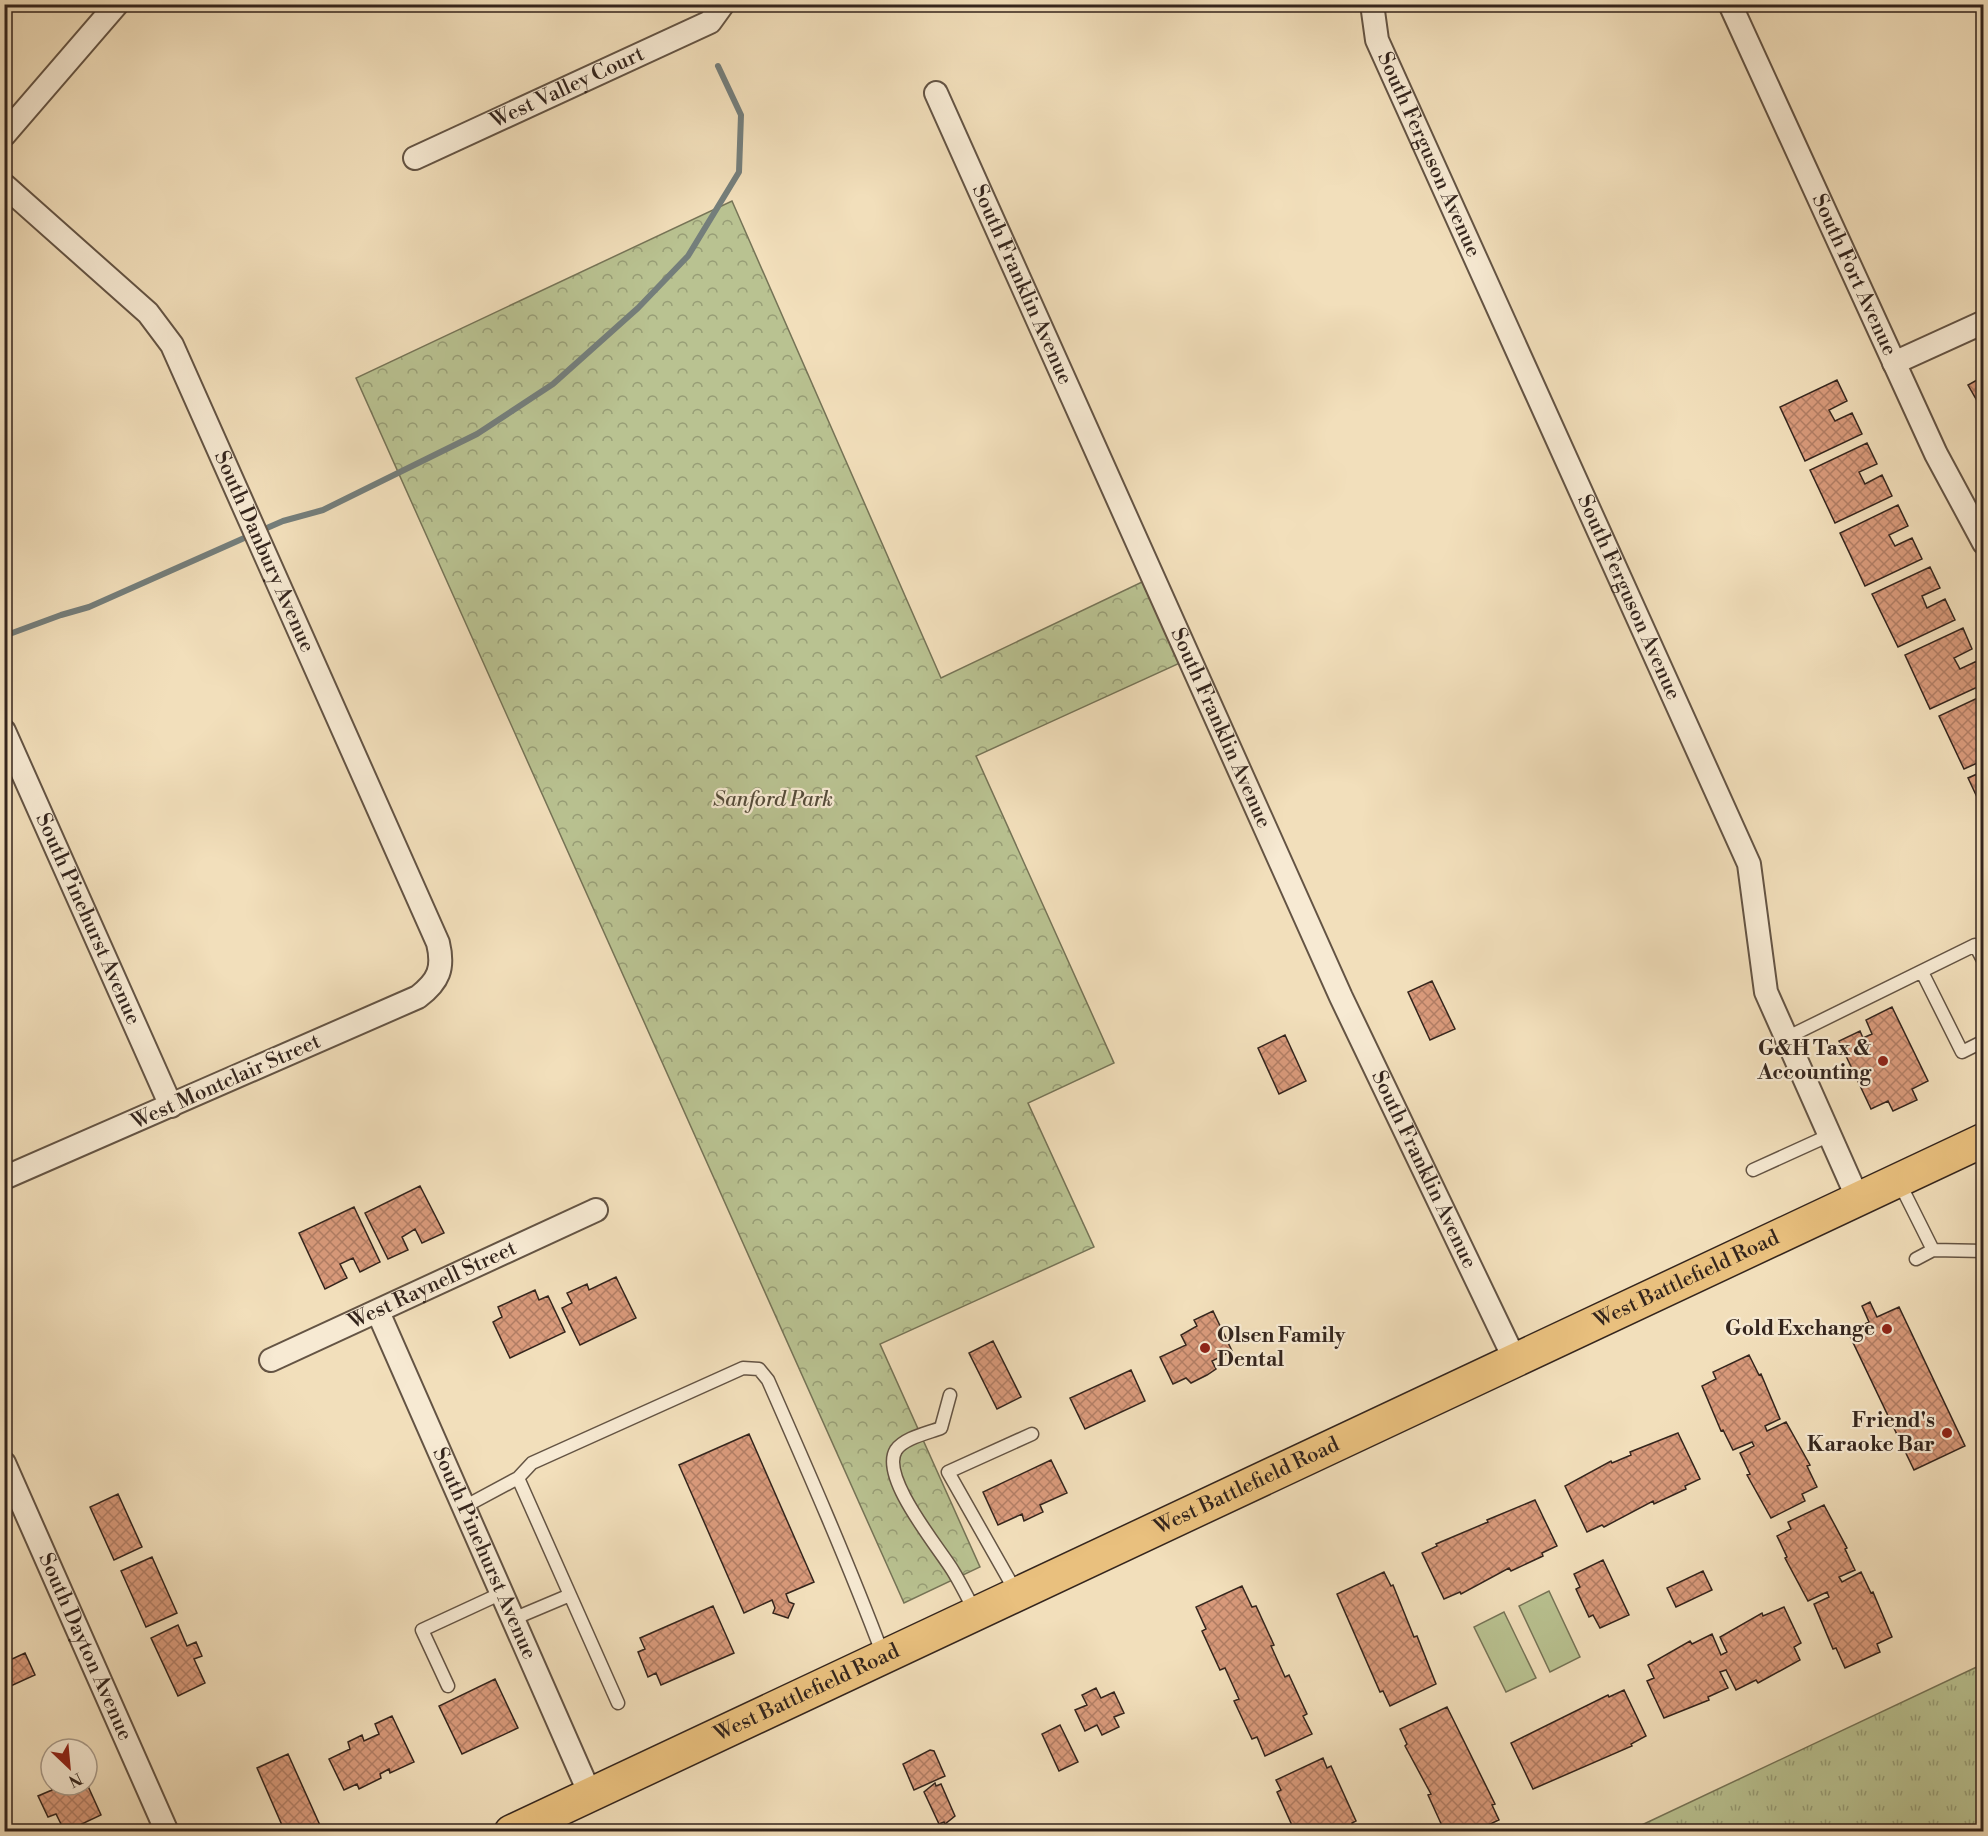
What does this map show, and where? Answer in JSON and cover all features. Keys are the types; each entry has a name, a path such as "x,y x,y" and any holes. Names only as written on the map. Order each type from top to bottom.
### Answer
{"main road":[{"name":"West Battlefield Road","path":"511,1832 1983,1140"}],"street":[{"path":"4,135 117,4"},
{"name":"South Ferguson Avenue","path":"1372,4 1377,40 1749,864 1766,992 1858,1199"},
{"name":"South Fort Avenue","path":"1730,4 1936,454 1983,543"},
{"name":"West Valley Court","path":"415,158 710,22 720,10"},
{"name":"South Franklin Avenue","path":"936,93 1341,997 1515,1360"},
{"name":"South Danbury Avenue","path":"4,184 148,313 182,366 438,943 442,959 440,974"},
{"path":"1894,363 1983,322"},
{"name":"South Pinehurst Avenue","path":"4,731 171,1106"},
{"name":"West Montclair Street","path":"4,1179 418,997 432,987 440,974"},
{"name":"West Raynell Street","path":"272,1360 596,1210"},
{"name":"South Pinehurst Avenue","path":"378,1312 590,1794"},
{"name":"South Dayton Avenue","path":"4,1463 167,1832"}],"lane":[{"path":"1786,1038 1976,945 1983,962"},
{"path":"1922,972 1962,1052 1983,1041"},
{"path":"1753,1170 1830,1135"},
{"path":"1898,1180 1933,1250"},
{"path":"1916,1259 1933,1250 1983,1251"},
{"path":"464,1507 518,1478 532,1463 743,1368 759,1369 768,1380 826,1510 884,1656"},
{"path":"950,1395 941,1428 902,1444 893,1456 894,1470 911,1508 953,1570 975,1613"},
{"path":"1017,1593 948,1472 1032,1434"},
{"path":"518,1478 618,1703"},
{"path":"448,1686 423,1630 502,1593"},
{"path":"513,1619 570,1595"}],"green space":[{"name":"Sanford Park","path":"732,201 941,678 1142,582 1180,663 976,756 1114,1063 1028,1103 1094,1247 880,1344 980,1567 904,1603 356,378"},
{"path":"1549,1591 1580,1657 1550,1672 1519,1606"},
{"path":"1504,1612 1536,1678 1506,1692 1474,1627"},
{"path":"1983,1664 1983,1831 1629,1831"}],"building":[{"path":"1984,376 1984,413 1968,385"},
{"path":"1837,380 1847,401 1829,410 1835,421 1852,413 1862,434 1805,461 1780,407"},
{"path":"1867,443 1877,464 1859,472 1865,484 1882,475 1892,496 1835,523 1810,470"},
{"path":"1898,505 1908,526 1889,535 1895,546 1912,538 1922,559 1865,586 1840,533"},
{"path":"1930,567 1940,588 1922,596 1927,608 1945,599 1955,620 1898,647 1872,594"},
{"path":"1963,628 1972,649 1954,658 1960,669 1977,661 1984,674 1984,684 1930,709 1905,655"},
{"path":"1984,695 1984,760 1964,769 1939,716"},
{"path":"1984,771 1984,812 1968,778"},
{"path":"1432,981 1455,1029 1430,1040 1408,992"},
{"name":"G&H Tax & Accounting","path":"1892,1007 1928,1081 1912,1089 1917,1100 1893,1111 1888,1101 1871,1109 1839,1041 1860,1031 1863,1038 1872,1034 1866,1020"},
{"path":"1285,1035 1306,1081 1279,1094 1258,1048"},
{"path":"420,1186 444,1233 422,1243 415,1229 402,1237 408,1250 388,1259 365,1213"},
{"path":"354,1207 380,1262 360,1272 353,1258 340,1264 347,1278 325,1289 299,1233"},
{"path":"616,1277 636,1318 580,1345 562,1308 572,1303 567,1293 587,1284 589,1290"},
{"path":"535,1290 539,1300 548,1296 565,1332 510,1358 493,1322 502,1317 498,1307"},
{"path":"1870,1302 1877,1317 1899,1307 1965,1446 1914,1470 1848,1332 1869,1322 1862,1306"},
{"name":"Olsen Family Dental","path":"1213,1311 1232,1351 1212,1361 1216,1369 1207,1375 1191,1383 1186,1378 1173,1384 1160,1357 1186,1345 1181,1335 1197,1326 1194,1320"},
{"path":"993,1341 1021,1397 997,1409 969,1353"},
{"path":"1749,1355 1759,1375 1761,1374 1780,1419 1765,1426 1767,1431 1786,1422 1810,1465 1807,1466 1817,1487 1802,1494 1805,1501 1771,1518 1747,1475 1750,1474 1740,1453 1754,1446 1752,1442 1733,1450 1723,1430 1721,1431 1702,1386 1716,1379 1713,1372"},
{"path":"1131,1370 1145,1401 1085,1429 1070,1398"},
{"path":"1678,1433 1700,1479 1685,1486 1686,1489 1654,1504 1653,1501 1604,1527 1602,1525 1587,1532 1565,1486 1611,1461 1612,1463 1631,1455 1630,1452"},
{"path":"749,1434 814,1582 786,1594 789,1602 794,1604 788,1618 773,1613 775,1608 772,1600 744,1613 679,1465"},
{"path":"1051,1460 1067,1493 1040,1505 1043,1512 1024,1521 1022,1514 998,1525 983,1492"},
{"path":"118,1494 142,1547 114,1560 90,1507"},
{"path":"1535,1500 1557,1546 1542,1553 1543,1556 1511,1571 1509,1568 1461,1594 1460,1592 1444,1599 1422,1553 1437,1546 1436,1544 1488,1522 1487,1520"},
{"path":"1824,1505 1847,1548 1845,1549 1855,1570 1839,1577 1842,1582 1861,1572 1871,1593 1873,1592 1892,1637 1877,1644 1880,1652 1845,1668 1836,1648 1833,1649 1814,1604 1829,1597 1827,1592 1808,1601 1785,1558 1787,1557 1777,1536 1791,1529 1788,1522"},
{"path":"152,1557 177,1613 146,1627 121,1571"},
{"path":"1603,1560 1629,1615 1600,1628 1593,1615 1589,1617 1576,1589 1580,1587 1574,1574"},
{"path":"1703,1571 1712,1590 1676,1607 1667,1588"},
{"path":"1384,1572 1391,1586 1393,1585 1414,1637 1417,1636 1436,1684 1390,1706 1383,1691 1380,1692 1337,1594"},
{"path":"1242,1586 1252,1607 1256,1606 1274,1645 1271,1646 1285,1677 1289,1675 1307,1714 1303,1716 1312,1734 1265,1756 1257,1737 1252,1739 1234,1701 1239,1699 1225,1668 1220,1670 1202,1631 1206,1629 1196,1607"},
{"path":"713,1606 734,1653 661,1685 656,1673 648,1677 638,1652 645,1649 640,1638"},
{"path":"1784,1607 1801,1643 1794,1647 1800,1660 1758,1683 1756,1680 1736,1690 1726,1670 1720,1672 1728,1688 1708,1697 1709,1700 1664,1718 1647,1681 1654,1678 1648,1665 1690,1641 1692,1644 1712,1634 1721,1655 1727,1652 1720,1637 1762,1613 1763,1616"},
{"path":"178,1625 187,1646 196,1642 202,1656 194,1659 205,1683 178,1696 151,1638"},
{"path":"4,1648 10,1660 25,1653 35,1675 4,1689"},
{"path":"495,1679 518,1728 462,1754 439,1706"},
{"path":"1096,1688 1101,1698 1114,1692 1124,1713 1114,1717 1119,1727 1102,1735 1097,1725 1085,1731 1075,1710 1087,1705 1082,1695"},
{"path":"1624,1690 1646,1736 1631,1744 1632,1746 1533,1789 1511,1743 1608,1695 1609,1697"},
{"path":"1447,1707 1495,1804 1492,1805 1499,1820 1473,1832 1448,1832 1446,1826 1443,1828 1428,1795 1431,1794 1405,1746 1407,1744 1400,1729"},
{"path":"392,1716 414,1762 390,1773 389,1769 380,1774 381,1778 359,1789 357,1784 344,1790 329,1759 350,1749 348,1742 362,1735 364,1741 379,1734 375,1724"},
{"path":"1060,1725 1078,1762 1059,1771 1042,1734"},
{"path":"930,1750 934,1751 945,1776 914,1790 903,1764"},
{"path":"288,1754 323,1832 285,1832 257,1768"},
{"path":"1323,1758 1327,1768 1331,1766 1356,1821 1352,1823 1357,1832 1295,1832 1277,1792 1281,1790 1276,1780"},
{"path":"935,1783 936,1786 941,1784 955,1816 945,1824 944,1822 939,1824 924,1792"},
{"path":"38,1796 93,1797 101,1815 65,1832 56,1814 48,1817"}],"waterway":[{"path":"260,531 283,521 323,510 477,434 553,384 638,308 688,256 739,172 741,115 718,66"},
{"path":"4,636 89,607 251,535"}],"place":[{"name":"G&H Tax & Accounting","path":"1883,1061"},
{"name":"Gold Exchange","path":"1887,1329"},
{"name":"Olsen Family Dental","path":"1205,1348"},
{"name":"Friend's Karaoke Bar","path":"1947,1433"}]}
